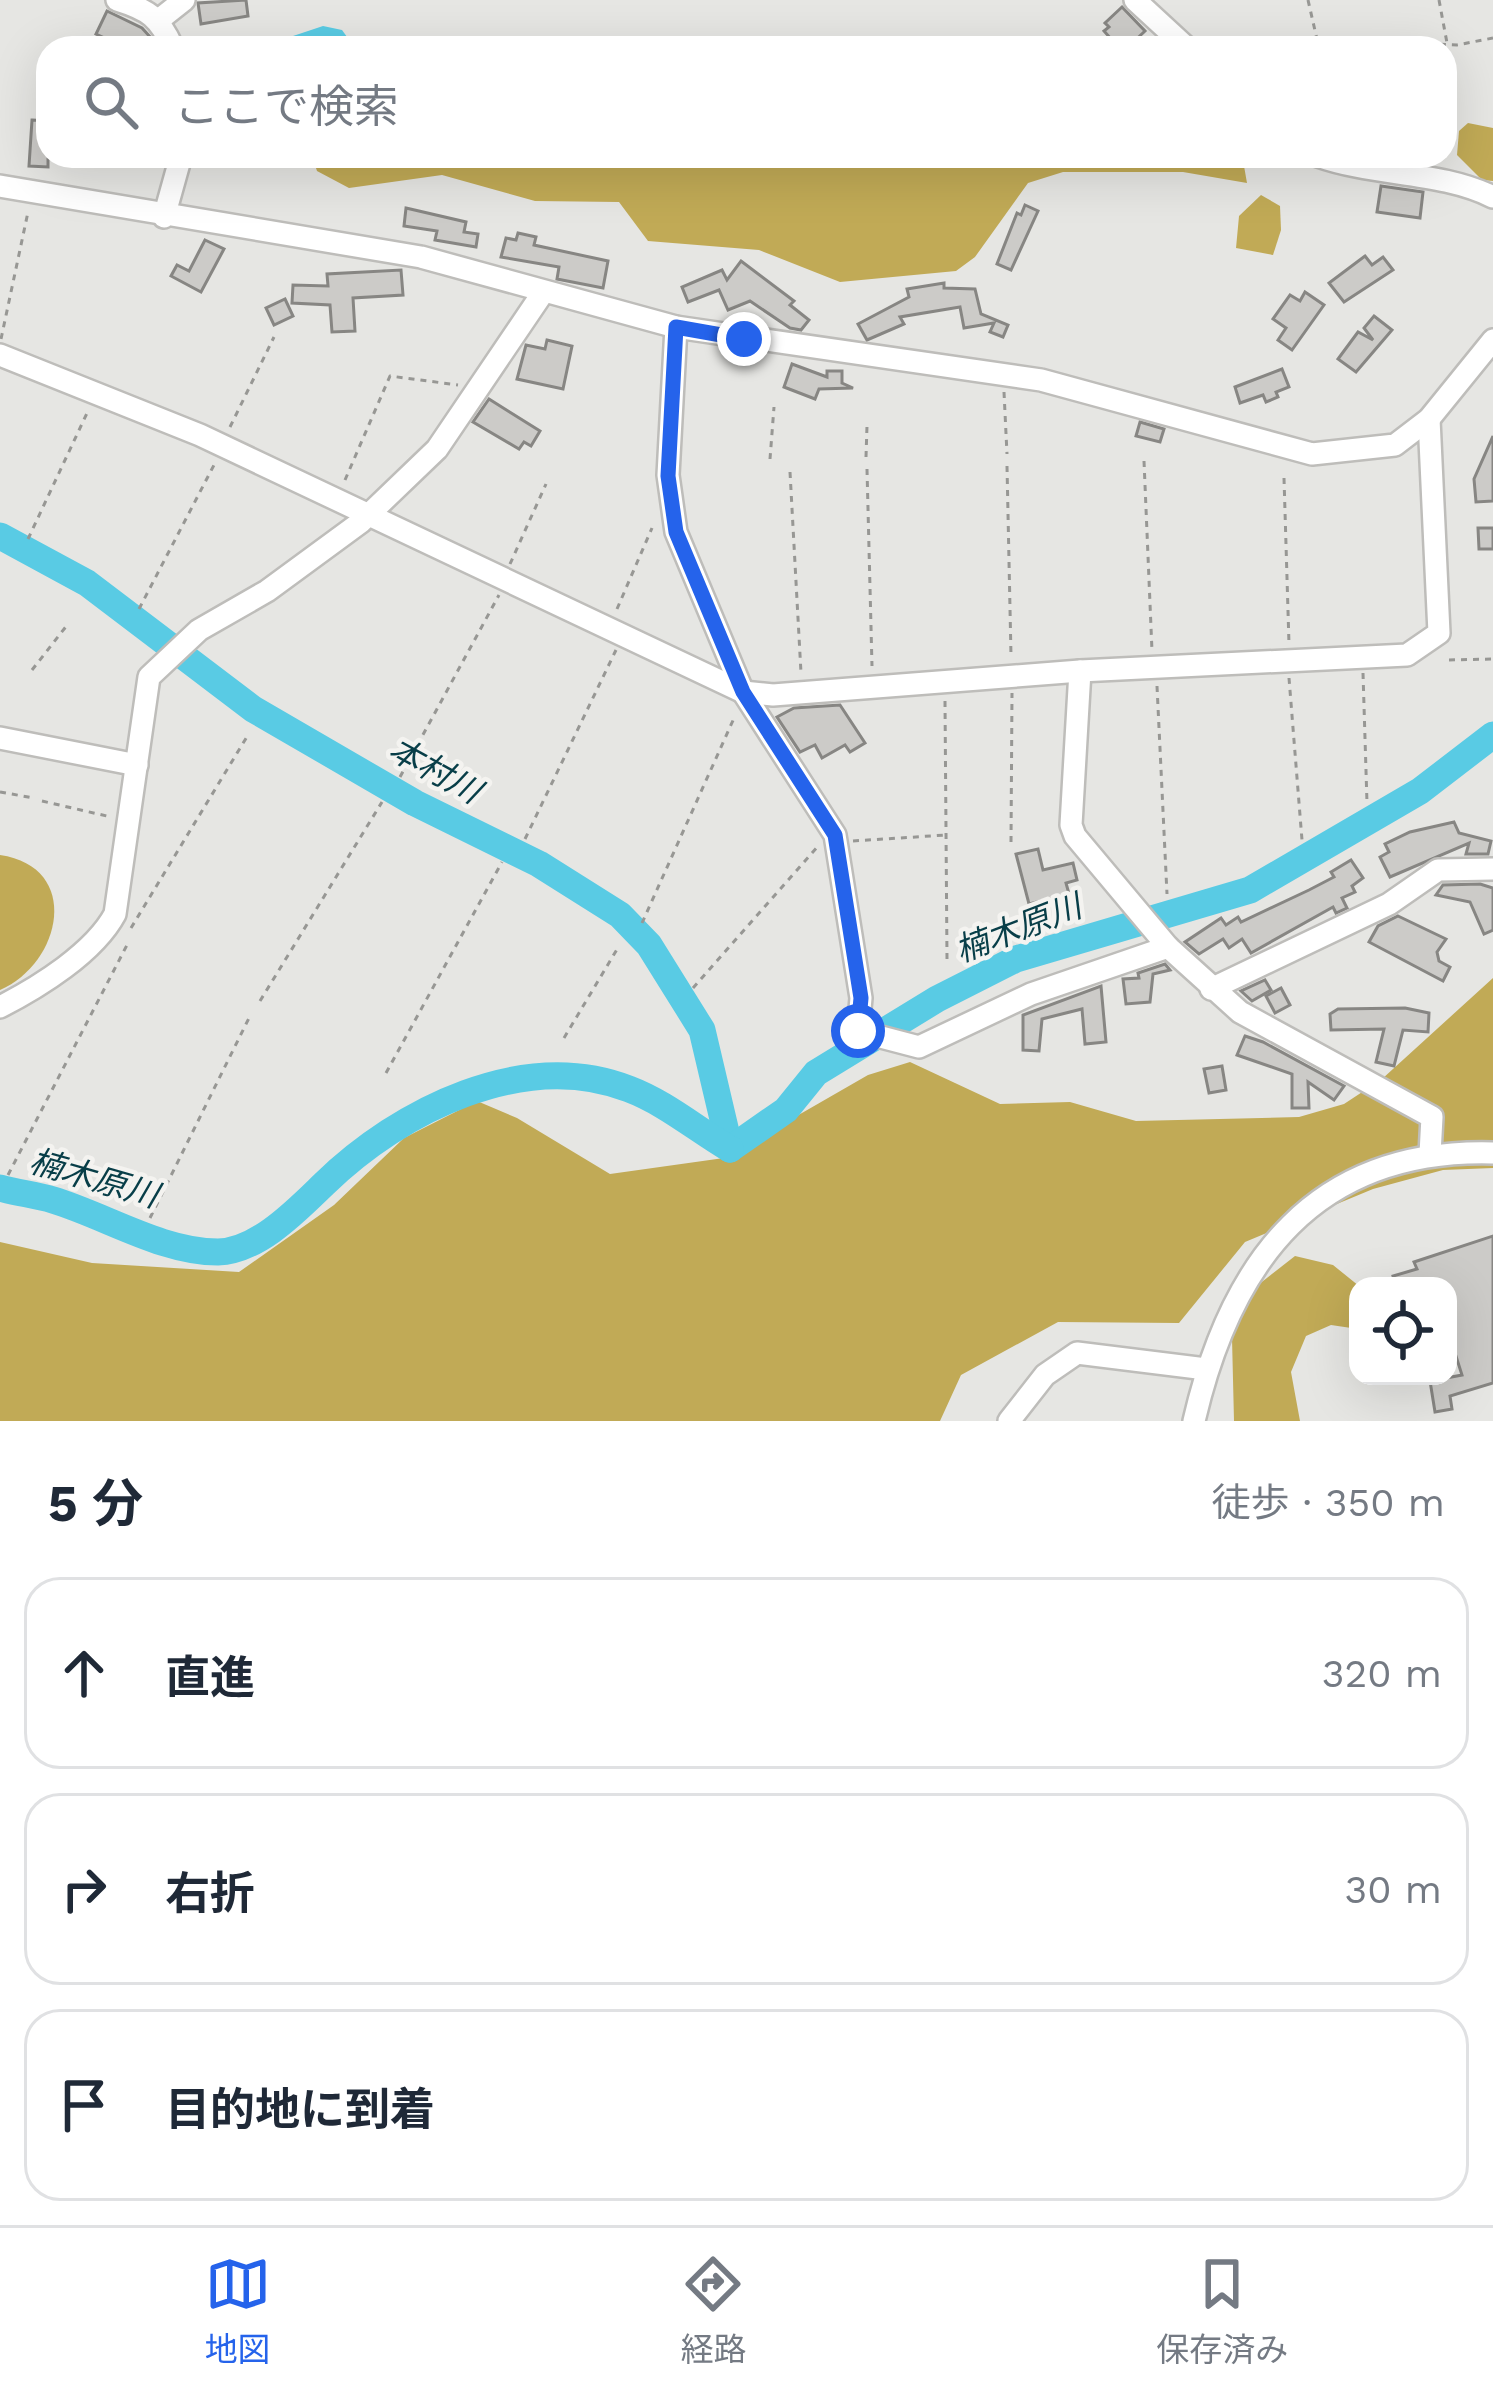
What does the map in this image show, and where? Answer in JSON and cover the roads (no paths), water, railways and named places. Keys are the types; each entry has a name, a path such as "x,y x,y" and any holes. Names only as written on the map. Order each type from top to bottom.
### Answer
{"street":[{"path":"116,0 148,9 160,19 167,36"},
{"path":"160,19 184,0"},
{"path":"1135,0 1174,36"},
{"path":"164,217 178,168"},
{"path":"1355,168 1464,187 1493,197"},
{"path":"0,186 421,257 542,294 676,327 1041,380 1312,454 1395,445 1429,419 1493,340"},
{"path":"0,1006 30,992 106,930 115,914 148,677 199,630 267,591 368,516 437,449 542,294"},
{"path":"676,327 668,476 676,532 741,700 835,835 861,998 858,1031 919,1047 1031,994 1164,942"},
{"path":"0,355 200,436 741,700 1080,671 1407,655 1428,645 1439,633 1429,419"},
{"path":"1080,671 1071,825 1164,942 1240,1012 1432,1117 1430,1154"},
{"path":"0,738 137,765"},
{"path":"1211,988 1389,904 1438,870 1493,869"},
{"path":"1194,1421 1206,1369 1244,1278 1290,1223 1354,1182 1430,1154 1493,1153"},
{"path":"1009,1421 1045,1376 1077,1353 1206,1369"}],"water":[{"path":"323,26 342,30 346,36 293,36"}],"waterway":[{"name":"本村川","path":"0,536 87,583 253,709 415,803 539,864 620,915 649,945 702,1030 730,1149"},
{"name":"楠木原川","path":"730,1149 786,1110 816,1073 937,999 1016,959 1250,890 1420,791 1493,735"},
{"name":"楠木原川","path":"0,1188 53,1200 176,1246 233,1250 276,1227 355,1157 426,1111 466,1093 548,1076 589,1078 629,1089 730,1149"}]}
